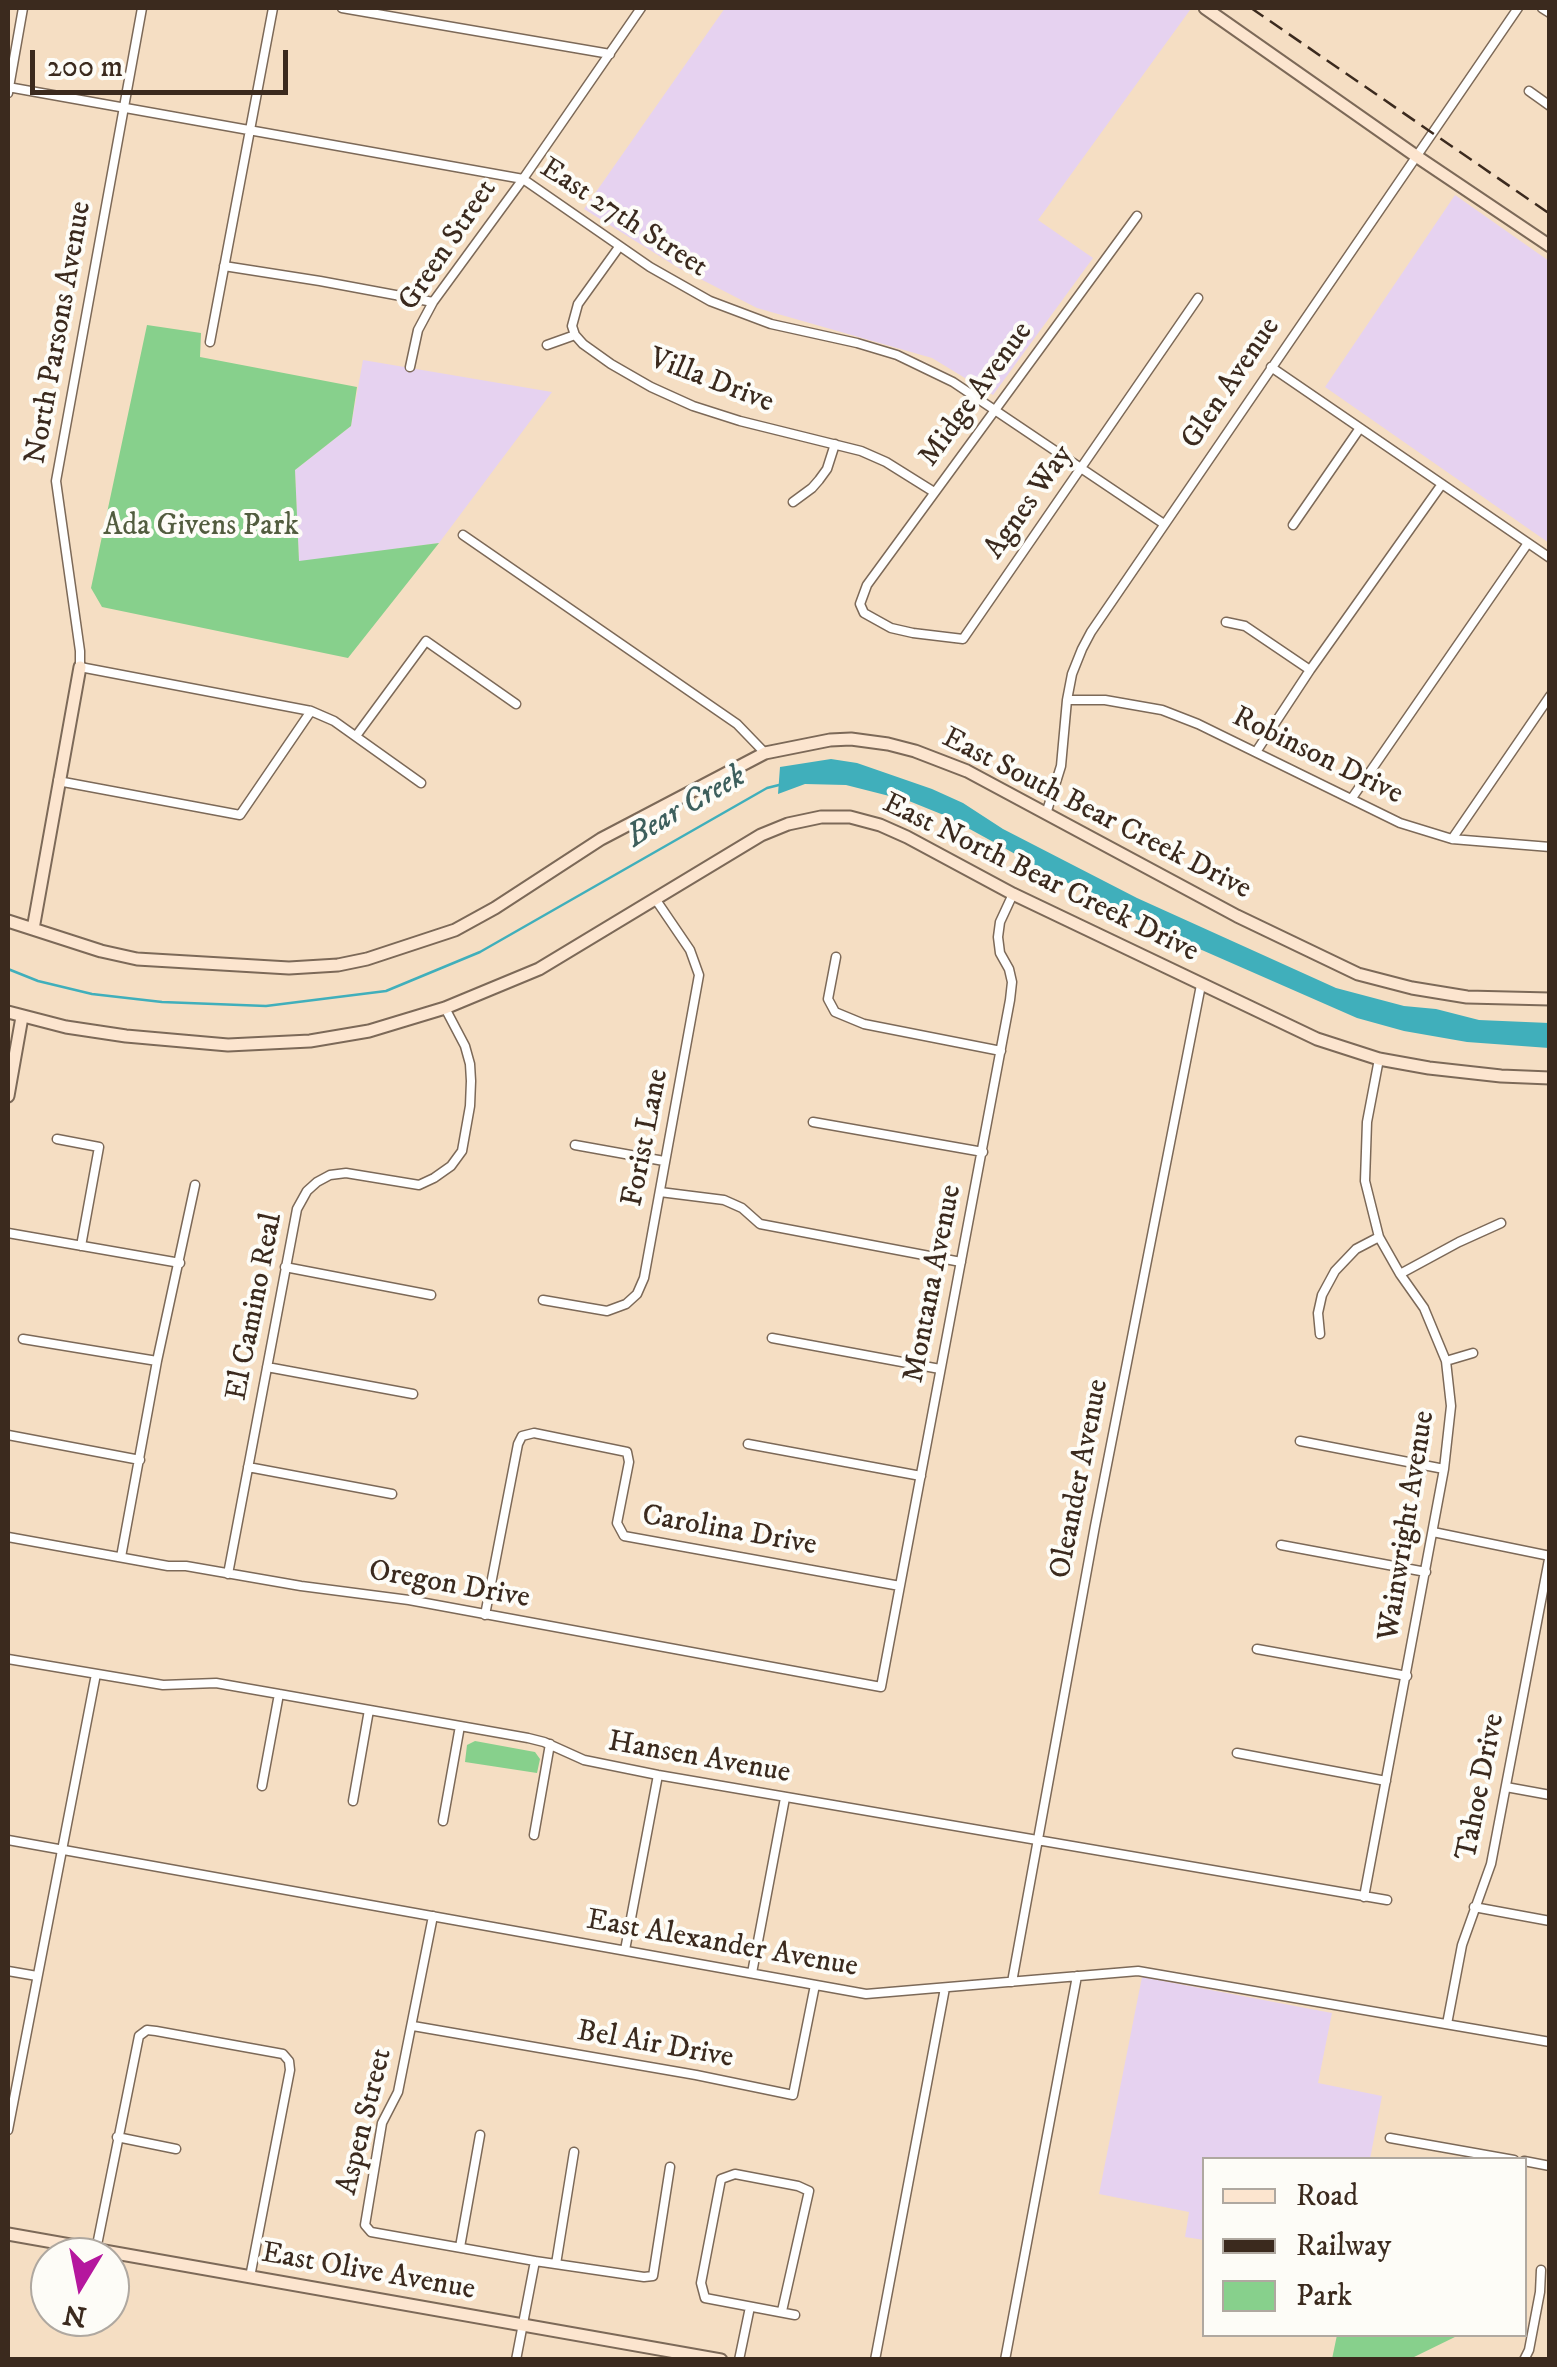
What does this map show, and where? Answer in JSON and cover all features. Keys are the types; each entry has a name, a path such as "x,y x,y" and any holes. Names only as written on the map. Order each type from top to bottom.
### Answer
{"street":[{"path":"8,89 23,8"},
{"name":"North Parsons Avenue","path":"80,668 56,481 142,8"},
{"path":"210,342 273,8"},
{"path":"342,8 610,54"},
{"name":"Green Street","path":"410,367 418,330 433,302 641,8"},
{"path":"1205,8 1550,246"},
{"name":"Glen Avenue","path":"1046,814 1061,766 1066,700 1082,649 1270,367 1518,8"},
{"path":"1542,8 1550,13"},
{"name":"East 27th Street","path":"8,89 522,179 619,247 710,301 771,324 897,355 939,374 1164,524"},
{"path":"1529,92 1550,106"},
{"name":"Midge Avenue","path":"860,604 867,584 1137,216"},
{"path":"548,345 575,335 572,326 578,304 619,247"},
{"path":"224,266 433,302"},
{"name":"Agnes Way","path":"860,604 864,614 891,628 963,640 1198,298"},
{"name":"Villa Drive","path":"575,335 611,364 693,406 861,451 934,492"},
{"path":"1270,367 1550,558"},
{"path":"1293,524 1360,428"},
{"path":"793,502 820,480 835,444"},
{"path":"1256,752 1442,484"},
{"path":"464,534 738,724 765,753"},
{"path":"1352,798 1528,543"},
{"path":"1226,622 1245,626 1310,670"},
{"path":"356,736 426,640 516,704"},
{"path":"33,930 80,668 311,711 334,721 422,783"},
{"path":"1452,840 1550,696"},
{"name":"Robinson Drive","path":"1066,700 1105,700 1162,710 1400,822 1452,840 1550,847"},
{"path":"58,781 240,815 311,711"},
{"name":"East South Bear Creek Drive","path":"8,921 137,959 289,968 367,959 454,930 601,839 765,753 850,739 915,751 967,771 1237,916 1358,974 1468,997 1550,999"},
{"name":"East North Bear Creek Drive","path":"8,1012 126,1036 192,1043 310,1042 369,1031 446,1008 539,969 761,835 820,816 850,817 907,837 1013,894 1316,1039 1379,1059 1429,1068 1550,1078"},
{"name":"Montana Avenue","path":"881,1687 1001,1051 1012,982 998,937 1013,894"},
{"name":"Forist Lane","path":"543,1300 607,1311 626,1304 644,1278 698,975 690,950 656,900"},
{"path":"836,957 828,999 835,1012 864,1024 1001,1051"},
{"name":"Oleander Avenue","path":"1012,1982 1095,1526 1200,986"},
{"name":"El Camino Real","path":"228,1574 297,1209 307,1190 330,1175 346,1173 419,1185 451,1166 462,1151 470,1106 470,1064 446,1008"},
{"path":"8,1096 22,1017"},
{"name":"Wainwright Avenue","path":"1364,1897 1426,1572 1451,1406 1446,1362 1424,1308 1378,1238 1366,1181 1367,1122 1379,1059"},
{"path":"813,1122 983,1152"},
{"path":"56,1139 99,1148 81,1246"},
{"path":"575,1144 664,1161"},
{"path":"120,1557 195,1185"},
{"path":"660,1192 724,1200 742,1208 760,1224 961,1262"},
{"path":"1400,1274 1501,1222"},
{"path":"8,1233 180,1264"},
{"path":"1320,1334 1318,1312 1334,1271 1356,1250 1378,1238"},
{"path":"286,1267 432,1294"},
{"path":"772,1338 940,1369"},
{"path":"23,1339 157,1361"},
{"path":"1446,1362 1473,1353"},
{"path":"267,1368 413,1394"},
{"name":"Carolina Drive","path":"485,1614 518,1444 522,1436 534,1433 627,1452 629,1462 618,1522 624,1536 900,1586"},
{"path":"8,1435 140,1460"},
{"path":"1300,1440 1444,1470"},
{"path":"748,1444 921,1476"},
{"path":"248,1467 392,1494"},
{"path":"1433,1532 1549,1555"},
{"name":"Oregon Drive","path":"8,1537 394,1598 881,1687"},
{"path":"1281,1546 1426,1572"},
{"name":"Tahoe Drive","path":"1447,2024 1462,1945 1490,1864 1549,1555"},
{"path":"1257,1649 1407,1676"},
{"name":"Hansen Avenue","path":"8,1659 163,1686 216,1683 550,1744 584,1760 658,1775 1387,1900"},
{"path":"8,2130 10,2101 96,1674"},
{"path":"262,1786 278,1694"},
{"path":"353,1801 369,1710"},
{"path":"443,1821 460,1726"},
{"path":"534,1835 550,1744"},
{"path":"1237,1753 1386,1780"},
{"path":"626,1950 658,1775"},
{"path":"1506,1787 1550,1795"},
{"path":"752,1974 785,1798"},
{"name":"East Alexander Avenue","path":"8,1840 866,1994 1138,1971 1550,2042"},
{"path":"1474,1907 1550,1920"},
{"name":"Aspen Street","path":"433,1916 398,2092 382,2123 364,2225 370,2232 535,2261 653,2276 670,2167"},
{"path":"8,1971 37,1976"},
{"path":"1005,2360 1078,1976"},
{"name":"Bel Air Drive","path":"412,2026 794,2095 815,1985"},
{"path":"876,2360 944,1988"},
{"path":"99,2237 139,2036 148,2030 283,2054 290,2070 250,2277"},
{"path":"460,2247 480,2135"},
{"path":"118,2137 176,2148"},
{"path":"1390,2138 1497,2157"},
{"path":"556,2264 574,2152"},
{"path":"782,2311 809,2191 735,2174 721,2179 701,2283 705,2298 796,2314"},
{"name":"East Olive Avenue","path":"130,2256 721,2360"},
{"path":"516,2360 535,2261"},
{"path":"1524,2360 1542,2270"},
{"path":"739,2360 750,2306"}],"shaded area":[{"path":"725,8 1190,10 1038,220 1093,258 993,395 932,358 757,308 677,267 584,209"},
{"path":"1455,195 1549,261 1549,543 1325,387"},
{"path":"363,360 552,392 439,543 299,562 295,470 351,426"},
{"path":"1142,1977 1332,2013 1318,2083 1382,2096 1370,2157 1202,2157 1202,2240 1185,2237 1189,2212 1099,2194"}],"green space":[{"name":"Ada Givens Park","path":"147,325 201,333 200,357 357,387 351,426 295,470 299,561 439,543 348,658 102,607 91,588"},
{"path":"475,1741 535,1752 540,1759 537,1773 465,1762 467,1745"},
{"path":"1336,2337 1455,2337 1410,2359 1332,2359"}],"water":[{"path":"831,759 857,763 963,803 1003,829 1137,898 1336,988 1479,1020 1549,1023 1549,1048 1467,1042 1357,1018 1179,940 946,816 909,801 846,785 805,784 778,794 780,767"}],"waterway":[{"name":"Bear Creek","path":"8,969 92,994 162,1002 266,1006 386,991 480,952 767,788 779,785"}],"railway":[{"path":"1251,8 1550,214"}]}
